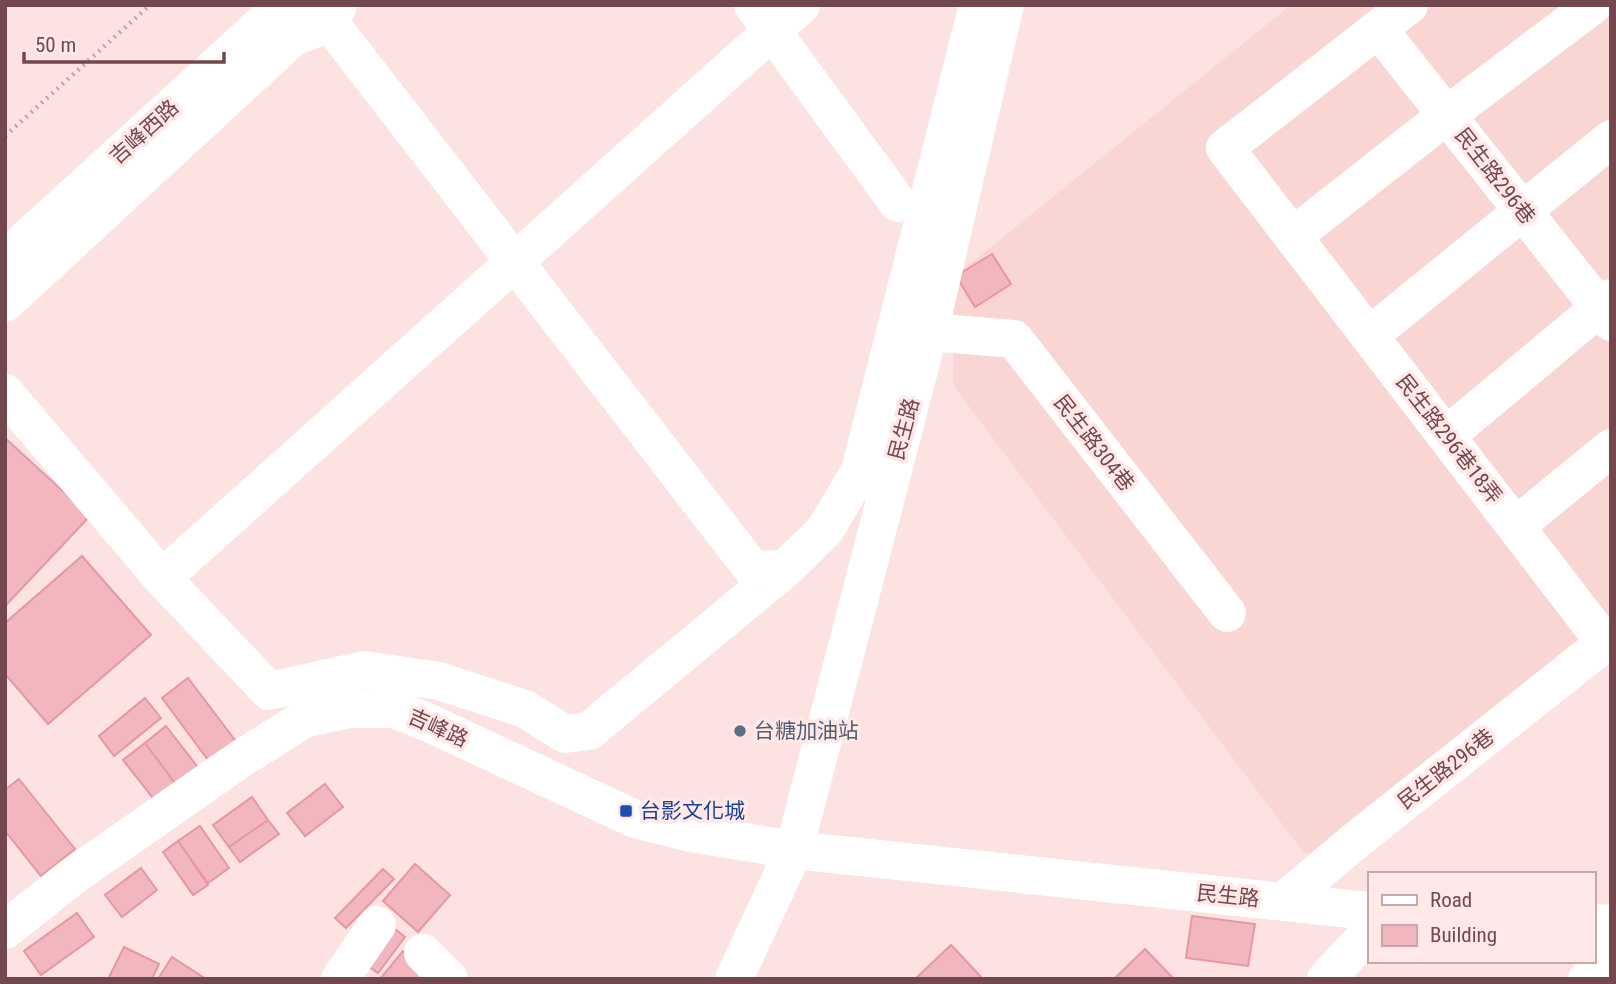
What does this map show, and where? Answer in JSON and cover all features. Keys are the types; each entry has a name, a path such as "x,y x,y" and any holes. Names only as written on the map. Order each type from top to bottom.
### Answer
{"street":[{"name":"吉峰西路","path":"5,259 282,5"},
{"path":"162,578 515,262 762,18 801,5"},
{"path":"5,393 162,578 269,691 364,670 439,681 525,709 565,734 589,730 785,569 825,530 860,471 978,5"},
{"name":"民生路","path":"734,979 794,850 929,332 1004,5"},
{"path":"1379,30 1409,5"},
{"path":"1293,236 1593,5"},
{"path":"5,303 293,37 328,11 515,262 753,570 785,569"},
{"path":"762,18 898,203"},
{"name":"民生路296巷","path":"1379,30 1522,210 1607,309"},
{"name":"民生路296巷18弄","path":"1379,30 1226,148 1446,436 1608,641"},
{"path":"1369,336 1611,139"},
{"path":"1446,436 1607,309"},
{"name":"民生路304巷","path":"929,332 1014,339 1227,613"},
{"path":"1516,526 1611,448"},
{"name":"民生路296巷","path":"1283,902 1366,832 1608,641"},
{"name":"吉峰路","path":"5,930 73,876 239,760 304,719 349,709 394,709 418,718 635,819 691,833 794,850"},
{"name":"民生路","path":"794,850 1368,911"},
{"path":"340,979 377,925"},
{"path":"1326,979 1368,934"},
{"path":"1587,979 1611,954"}],"path":[{"path":"5,136 150,5"}],"shaded area":[{"path":"1291,5 1611,5 1611,643 1349,851 1304,853 953,385 955,276"}],"building":[{"path":"992,254 1011,284 975,307 956,276"},
{"path":"5,438 90,516 7,604 5,602"},
{"path":"82,556 151,635 48,724 5,674 5,623"},
{"path":"188,678 238,744 211,764 162,698"},
{"path":"145,698 161,718 114,756 99,736"},
{"path":"166,726 200,770 178,787 145,743"},
{"path":"145,743 178,787 157,803 123,760"},
{"path":"19,779 75,849 41,876 5,831 5,790"},
{"path":"325,784 343,807 305,836 287,813"},
{"path":"252,797 268,820 229,847 213,825"},
{"path":"268,820 279,834 240,862 229,847"},
{"path":"200,826 229,868 208,883 178,841"},
{"path":"178,841 208,885 193,895 163,852"},
{"path":"415,864 450,895 418,932 383,901"},
{"path":"141,868 157,890 122,917 105,895"},
{"path":"383,869 394,879 346,928 335,918"},
{"path":"77,913 94,937 41,975 24,951"},
{"path":"1192,916 1255,924 1248,966 1186,958"},
{"path":"389,924 405,937 378,973 361,961"},
{"path":"951,945 983,979 915,979"},
{"path":"124,947 159,964 152,979 108,979"},
{"path":"1145,949 1174,979 1114,979"},
{"path":"403,951 436,979 380,979"},
{"path":"172,957 206,979 158,979"}],"place":[{"name":"台糖加油站","path":"740,731"},
{"name":"台影文化城","path":"626,811"}]}
